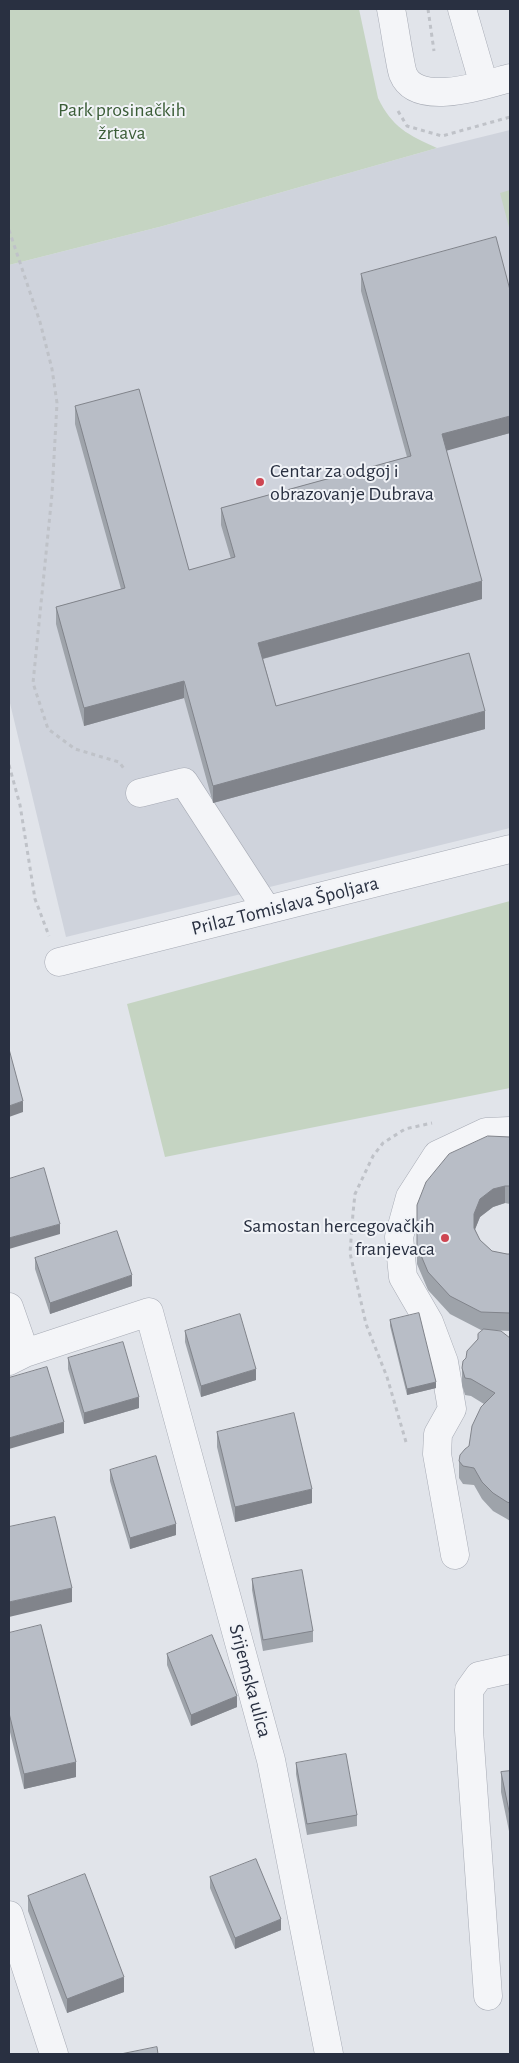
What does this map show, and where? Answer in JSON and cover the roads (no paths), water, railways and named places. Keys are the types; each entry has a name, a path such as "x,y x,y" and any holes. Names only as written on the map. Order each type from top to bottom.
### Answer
{"street":[{"path":"391,9 403,74 411,86 428,92 469,89 510,78"},
{"path":"462,9 484,85"},
{"path":"140,793 184,782 267,910"},
{"name":"Prilaz Tomislava Špoljara","path":"59,962 510,849"},
{"path":"455,1555 437,1454 438,1434 452,1409 444,1362 429,1322 403,1277 399,1237 410,1197 437,1156 486,1132 510,1131"},
{"path":"9,1307 17,1357"},
{"name":"Srijemska ulica","path":"17,1357 149,1312 272,1760 329,2054"},
{"path":"488,1996 469,1730 469,1690 479,1676 510,1669"},
{"path":"9,1915 54,2054"}],"place":[{"name":"Centar za odgoj i obrazovanje Dubrava","path":"260,482"},
{"name":"Samostan hercegovačkih franjevaca","path":"445,1238"}],"park label":[{"name":"Park prosinačkih žrtava","path":"122,122"}]}
